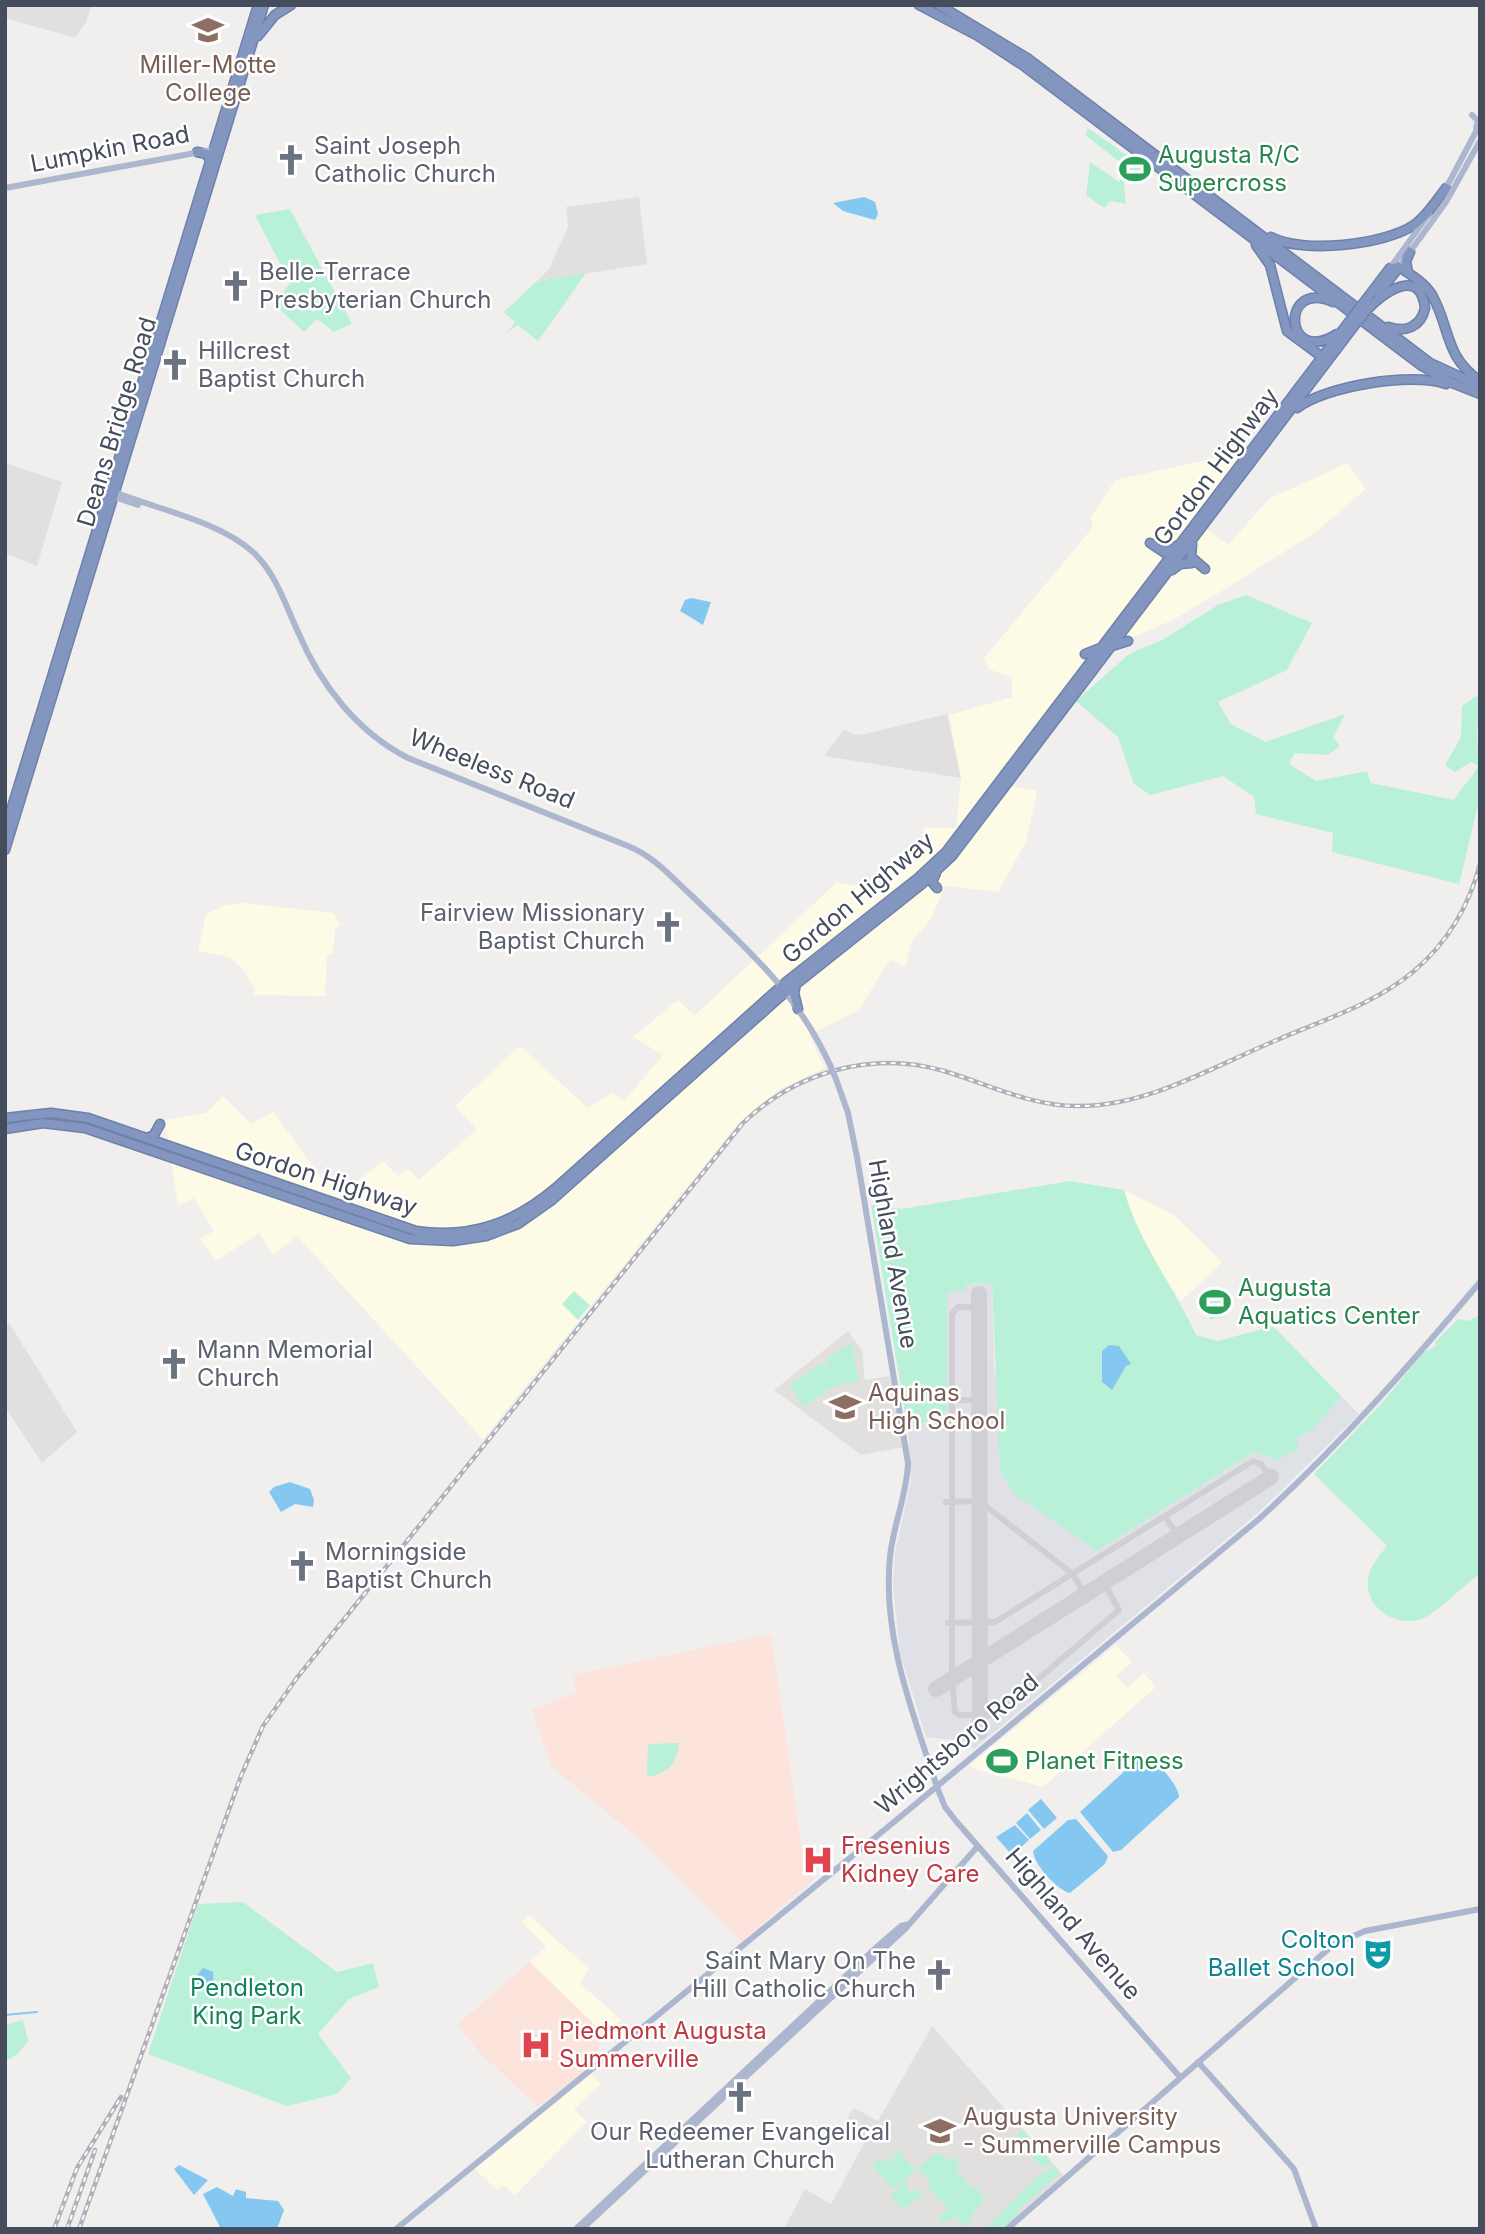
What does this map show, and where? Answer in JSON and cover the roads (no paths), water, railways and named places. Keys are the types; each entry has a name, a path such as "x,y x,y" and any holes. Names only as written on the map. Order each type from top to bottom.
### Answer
{"highway":[{"name":"Deans Bridge Road","path":"5,850 210,162 226,131 264,5"},
{"path":"251,48 271,20 291,5"},
{"path":"919,5 963,27 1017,61 1242,231 1350,321 1429,371 1480,395"},
{"path":"939,5 1017,50 1225,206 1368,307 1434,365 1480,387"},
{"name":"Deans Bridge Road","path":"5,830 218,149 257,7"},
{"path":"226,131 231,143"},
{"path":"197,152 208,155 210,162"},
{"path":"1225,206 1281,242 1318,246 1399,233 1424,216 1446,188"},
{"path":"1242,231 1270,265 1287,331 1321,359 1334,354"},
{"path":"1408,273 1405,264 1410,252"},
{"path":"1394,267 1408,273 1432,295 1451,350 1461,365 1480,381"},
{"name":"Gordon Highway","path":"5,1130 35,1124 73,1125 172,1162 401,1237 445,1242 486,1236 518,1224 546,1206 784,989 800,980 938,870 1002,793 1121,634 1207,510 1350,321 1368,307 1394,267"},
{"path":"1406,287 1421,296 1425,311 1416,325 1403,330 1389,328 1368,307 1386,291 1406,287"},
{"path":"1316,298 1329,300 1350,321 1334,336 1314,341 1298,333 1293,317 1302,303 1316,298"},
{"name":"Gordon Highway","path":"5,1118 38,1113 68,1114 144,1137 401,1227 437,1233 475,1231 516,1217 544,1198 784,989 941,858 1127,616 1203,526 1267,442 1334,354 1350,321"},
{"path":"1307,377 1315,362 1312,352"},
{"path":"1267,442 1298,407 1317,396 1336,390 1421,379 1480,395"},
{"path":"1163,548 1175,548 1207,510"},
{"path":"1203,526 1190,553 1205,569"},
{"path":"1150,543 1166,555 1164,571"},
{"path":"1164,571 1192,563"},
{"path":"1002,793 1002,805"},
{"path":"975,802 978,812"},
{"path":"937,888 932,881 938,870"},
{"path":"891,887 895,892 893,898"},
{"path":"798,1009 794,993 800,980"},
{"path":"144,1137 153,1136 160,1124"},
{"path":"5,1130 16,1129 23,1133"}],"main road":[{"path":"1468,148 1478,123 1472,114"},
{"name":"Gordon Highway","path":"1394,267 1446,188 1480,124"},
{"name":"Gordon Highway","path":"1394,267 1410,252 1446,202 1480,141"},
{"name":"Lumpkin Road","path":"5,188 218,149"},
{"name":"Wheeless Road","path":"112,494 228,535 258,558 274,579 321,678 363,726 385,744 408,758 618,841 654,860 784,989"},
{"name":"Highland Avenue","path":"784,989 830,1065 848,1113 857,1157 908,1462 904,1500 890,1558 893,1639 937,1787 945,1807 1181,2077"},
{"name":"Wrightsboro Road","path":"396,2229 937,1787 1298,1483 1388,1389 1480,1282"},
{"path":"582,2229 909,1924 978,1846"},
{"path":"1007,2229 1338,1941 1365,1931 1480,1909"},
{"path":"576,2229 871,1953 901,1926 909,1924"},
{"path":"1198,2062 1294,2169 1316,2229"}],"water":[{"path":"864,197 875,202 878,214 875,220 843,211 833,203"},
{"path":"691,598 711,602 703,625 680,611 685,600"},
{"path":"1109,1345 1119,1346 1131,1364 1126,1366 1112,1390 1102,1382 1102,1351"},
{"path":"290,1482 310,1489 314,1500 313,1507 295,1504 281,1512 269,1492 274,1487"},
{"path":"1141,1756 1165,1772 1179,1797 1121,1850 1113,1852 1080,1812"},
{"path":"1041,1799 1057,1818 1044,1829 1028,1810"},
{"path":"1027,1813 1041,1830 1030,1839 1016,1823"},
{"path":"1076,1819 1108,1856 1105,1864 1070,1893 1047,1876 1037,1863 1033,1851 1068,1820"},
{"path":"1015,1825 1029,1840 1012,1855 996,1837"},
{"path":"203,1968 213,1972 214,1992 193,1988 193,1980"},
{"path":"179,2165 208,2180 194,2195 174,2169"},
{"path":"217,2187 233,2196 236,2189 246,2192 246,2198 278,2201 284,2210 277,2229 221,2229 203,2194"}],"waterway":[{"path":"5,2015 37,2012"}],"railway":[{"path":"79,2229 241,1776 263,1726 296,1679 743,1123 787,1090 836,1070 863,1065 917,1065 1026,1098 1077,1106 1129,1100 1180,1083 1348,1010 1399,983 1426,960 1455,923 1470,894 1480,864"},
{"path":"54,2229 77,2168 121,2097"},
{"path":"67,2229 95,2150"}],"place":[{"name":"Miller-Motte College","path":"208,30"},
{"name":"Saint Joseph Catholic Church","path":"291,160"},
{"name":"Augusta R/C Supercross","path":"1135,169"},
{"name":"Belle-Terrace Presbyterian Church","path":"236,286"},
{"name":"Hillcrest Baptist Church","path":"175,365"},
{"name":"Fairview Missionary Baptist Church","path":"668,927"},
{"name":"Augusta Aquatics Center","path":"1215,1302"},
{"name":"Mann Memorial Church","path":"174,1364"},
{"name":"Aquinas High School","path":"845,1407"},
{"name":"Morningside Baptist Church","path":"302,1566"},
{"name":"Planet Fitness","path":"1002,1761"},
{"name":"Fresenius Kidney Care","path":"818,1860"},
{"name":"Colton Ballet School","path":"1378,1954"},
{"name":"Saint Mary On The Hill Catholic Church","path":"939,1975"},
{"name":"Piedmont Augusta Summerville","path":"536,2045"},
{"name":"Our Redeemer Evangelical Lutheran Church","path":"740,2097"},
{"name":"Augusta University - Summerville Campus","path":"940,2131"}],"park label":[{"name":"Pendleton King Park","path":"247,2002"}]}
